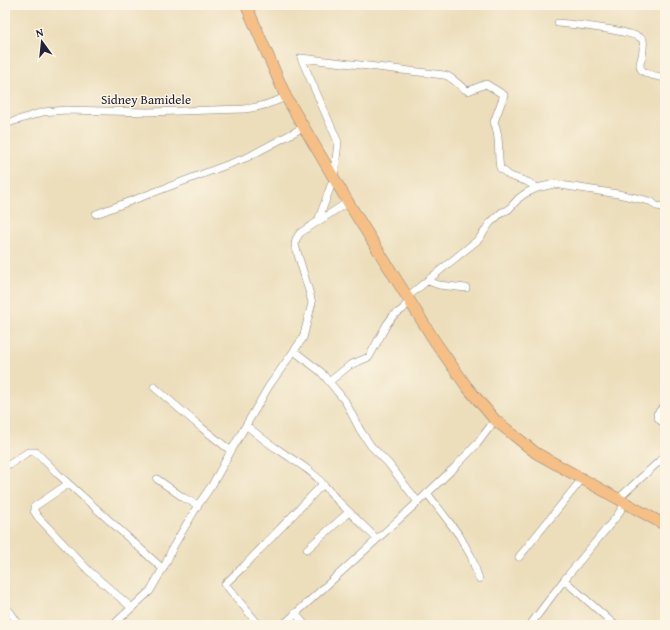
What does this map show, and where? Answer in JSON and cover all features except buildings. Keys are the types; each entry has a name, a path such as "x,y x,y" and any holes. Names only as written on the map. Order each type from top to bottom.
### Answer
{"highway":[{"path":"246,5 286,97 348,202 408,299 434,340 467,387 495,420 536,453 665,525"}],"street":[{"path":"558,23 626,33 641,38 644,42 640,66 642,70 665,78"},
{"path":"318,220 334,177 338,142 301,58 450,76 468,91 486,84 504,95 494,122 497,127 500,168 510,176 528,182 537,188"},
{"name":"Sidney Bamidele","path":"5,124 43,112 66,110 148,112 244,109 256,108 286,97"},
{"path":"96,214 248,157 304,127"},
{"path":"329,382 350,365 369,357 387,324 393,316 403,309 408,299 479,238 502,212 508,210 526,193 537,188 554,184 618,194 652,202 656,206 665,207"},
{"path":"118,624 150,591 183,530 212,485 268,386 303,338 312,303 295,242 300,234 318,220 348,202"},
{"path":"428,281 439,285 466,288"},
{"path":"294,351 321,372 345,401 360,430 371,446 388,463 418,502"},
{"path":"154,387 231,451"},
{"path":"665,406 657,414 657,416 658,419 665,424"},
{"path":"283,625 427,494 477,444 495,420"},
{"path":"246,425 279,450 312,472 338,501 377,539"},
{"path":"10,464 28,452 36,452 68,484 163,569"},
{"path":"530,625 564,580 617,516 622,501 665,456"},
{"path":"157,479 184,498 198,505"},
{"path":"519,557 582,479"},
{"path":"68,484 34,507 34,511 89,571 132,608"},
{"path":"259,625 225,584 245,566 324,484"},
{"path":"427,494 458,535 471,556 479,579"},
{"path":"307,549 349,512"},
{"path":"564,580 615,625"},
{"path":"5,606 19,625"},
{"path":"295,613 305,625"}]}
